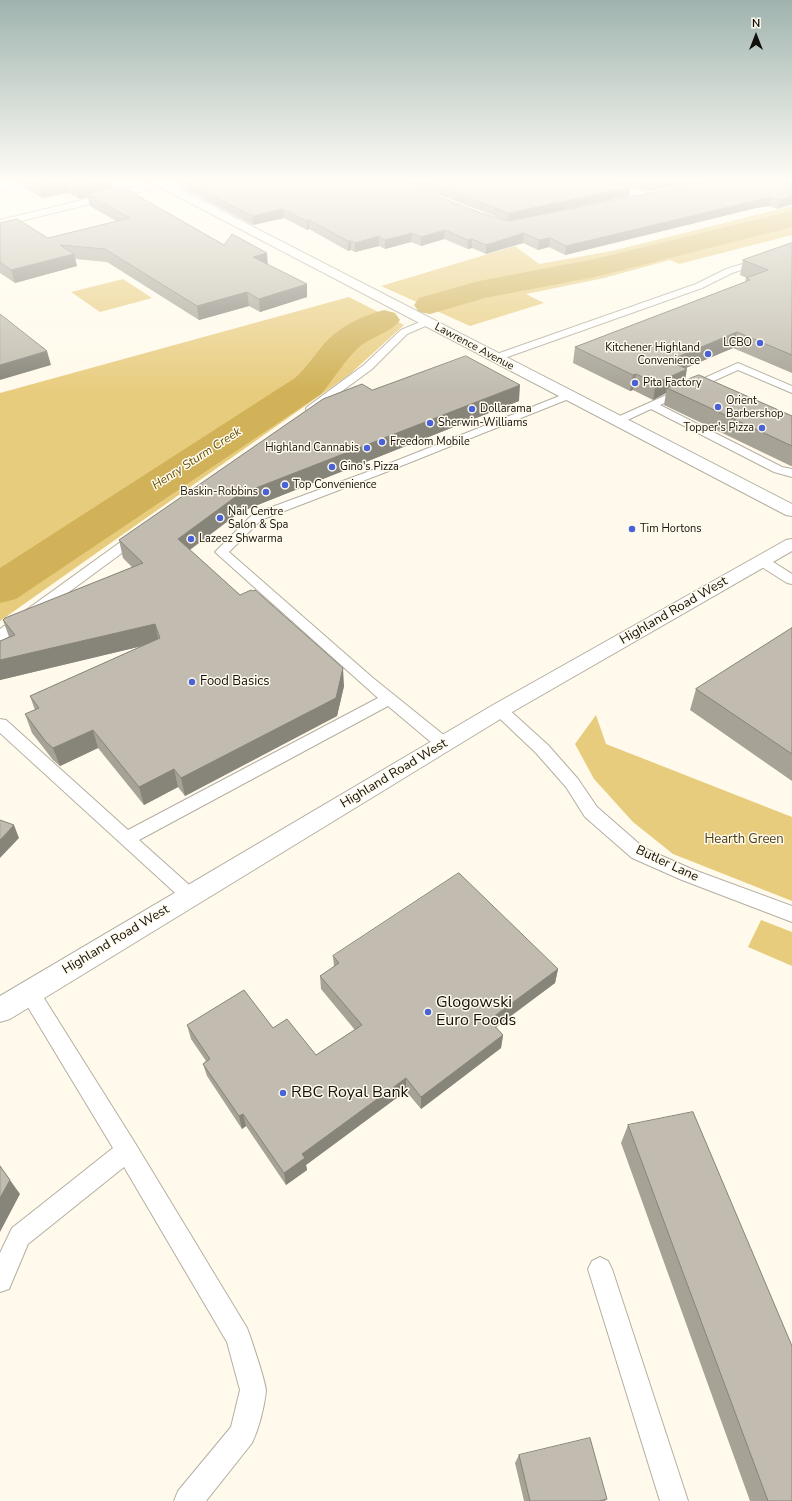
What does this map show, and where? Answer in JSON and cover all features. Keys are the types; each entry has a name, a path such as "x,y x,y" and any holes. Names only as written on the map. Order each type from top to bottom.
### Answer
{"street":[{"name":"Lawrence Avenue","path":"292,252 567,396 792,511"},
{"name":"Highland Road West","path":"0,1010 500,710 792,544"}],"lane":[{"path":"495,358 699,286 729,271 789,252"},
{"path":"299,418 368,367 404,332 427,322"},
{"path":"617,421 738,366 792,390"},
{"path":"709,379 723,386"},
{"path":"444,744 389,699 221,552 257,517 382,470 567,396"},
{"path":"652,405 778,470 792,473"},
{"path":"0,636 147,529"},
{"path":"762,561 792,580"},
{"path":"127,838 389,699"},
{"name":"Butler Lane","path":"500,710 542,749 572,783 591,812 638,853 688,875 792,914"},
{"path":"0,724 190,896"},
{"path":"30,993 127,1151 238,1337 253,1390 243,1434 188,1501"},
{"path":"0,1280 20,1236 127,1151"},
{"path":"600,1269 674,1501"}],"green space":[{"path":"495,252 523,252 539,264 606,252 726,252 679,264 670,260 604,278 526,294 544,303 470,326 381,286"},
{"path":"123,279 152,298 100,312 71,292"},
{"path":"349,297 404,325 349,375 0,621 0,393"},
{"name":"Hearth Green","path":"596,715 606,744 792,817 792,901 673,854 633,822 594,779 575,744"},
{"path":"761,920 792,932 792,966 748,947"}],"building":[{"path":"0,252 71,252 74,254 11,270 0,262"},
{"path":"110,252 265,252 267,253 253,257 307,284 259,299 247,292 197,306"},
{"path":"766,252 792,252 792,355 737,332 668,361 687,369 656,383 636,374 633,375 575,347 750,280 746,278 768,270 743,260"},
{"path":"0,314 47,351 0,365"},
{"name":"Food Basics","path":"466,356 520,385 238,495 178,539 240,595 251,590 255,590 343,668 336,698 181,778 174,769 139,787 93,730 53,748 46,742 25,714 39,708 30,696 160,638 155,624 0,660 0,641 15,635 3,620 5,618 143,563 119,540 323,399 362,384 372,390"},
{"path":"699,375 792,416 792,446 667,388"},
{"path":"792,628 792,754 696,689"},
{"path":"0,820 14,825 0,840"},
{"path":"459,873 558,969 489,1020 503,1035 421,1097 406,1078 302,1154 305,1158 284,1173 243,1114 239,1116 203,1064 210,1059 187,1025 244,990 273,1028 287,1019 316,1055 362,1025 320,976 339,963 333,956"},
{"path":"693,1112 792,1346 792,1501 768,1501 628,1125"},
{"path":"0,1166 10,1180 0,1198"},
{"path":"590,1438 607,1499 599,1501 530,1501 519,1455"}],"waterway":[{"name":"Henry Sturm Creek","path":"430,305 479,290 595,268 659,252"},
{"name":"Henry Sturm Creek","path":"0,589 308,386 320,373 335,352 347,340 368,327 384,320"}],"place":[{"name":"LCBO","path":"760,343"},
{"name":"Kitchener Highland Convenience","path":"708,354"},
{"name":"Pita Factory","path":"635,383"},
{"name":"Orient Barbershop","path":"718,407"},
{"name":"Dollarama","path":"472,409"},
{"name":"Sherwin-Williams","path":"430,423"},
{"name":"Topper's Pizza","path":"762,428"},
{"name":"Freedom Mobile","path":"382,442"},
{"name":"Highland Cannabis","path":"367,448"},
{"name":"Gino's Pizza","path":"332,467"},
{"name":"Top Convenience","path":"285,485"},
{"name":"Baskin-Robbins","path":"266,492"},
{"name":"Nail Centre Salon & Spa","path":"220,518"},
{"name":"Tim Hortons","path":"632,529"},
{"name":"Lazeez Shwarma","path":"191,539"},
{"name":"Food Basics","path":"192,682"},
{"name":"Glogowski Euro Foods","path":"428,1012"},
{"name":"RBC Royal Bank","path":"283,1093"}]}
